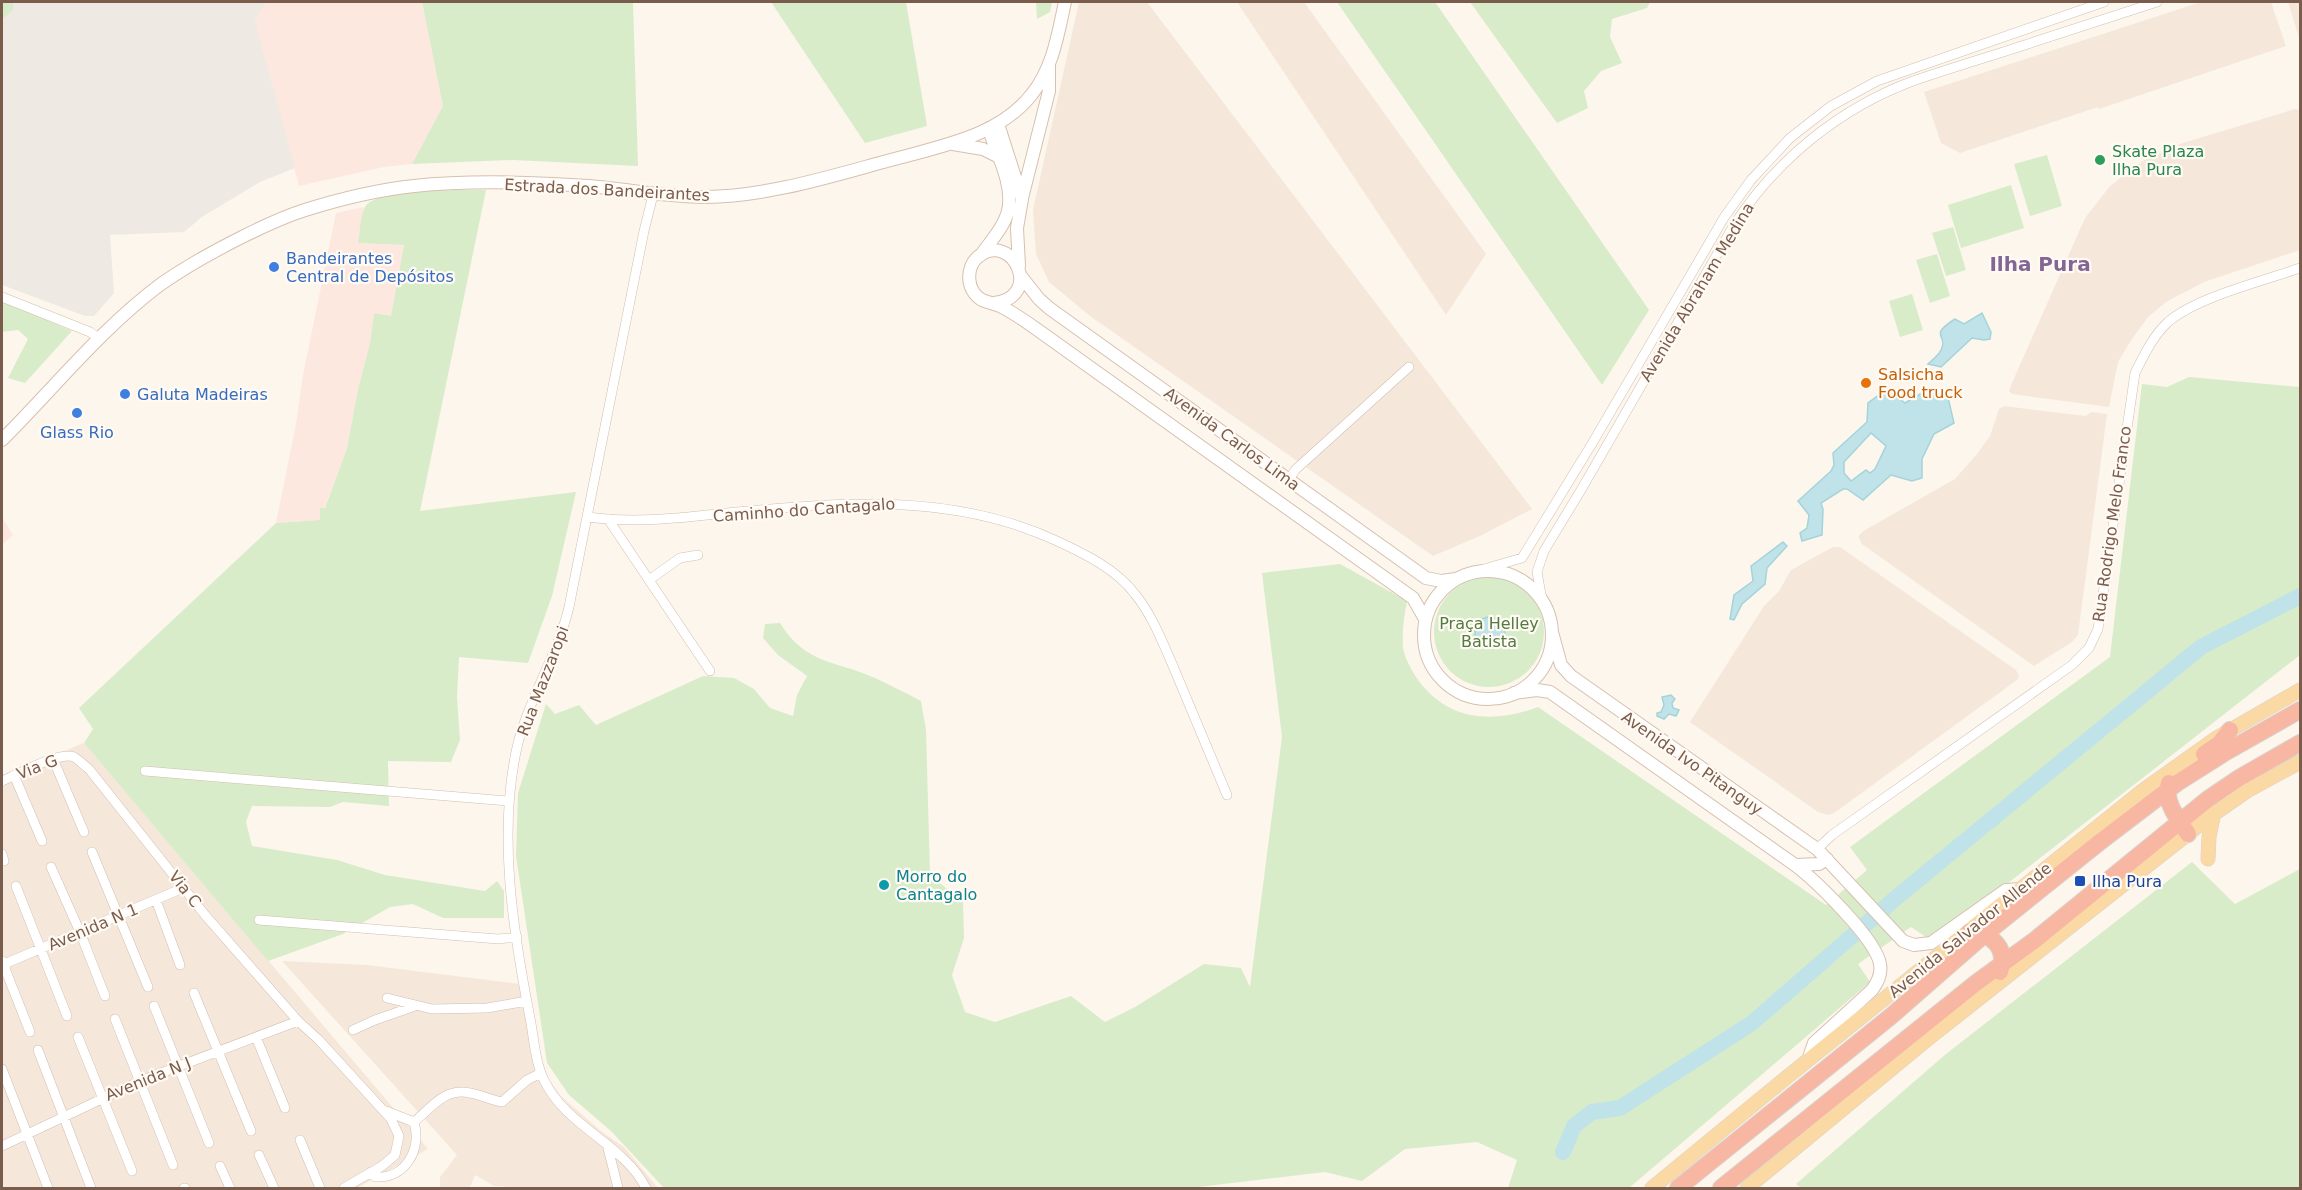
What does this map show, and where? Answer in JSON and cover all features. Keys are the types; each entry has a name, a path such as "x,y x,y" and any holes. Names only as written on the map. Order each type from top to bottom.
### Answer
{"highway":[{"name":"Avenida Salvador Allende","path":"1678,1188 1890,1017 1977,933 2166,792 2226,752 2301,710"},
{"path":"2189,822 2166,792 2172,776 2219,744 2230,730"},
{"path":"1721,1188 2003,963 2189,822 2219,791 2301,743"},
{"path":"2150,804 2158,805 2172,820 2189,822"},
{"path":"1929,1038 1934,1027 1998,977 2003,963 1999,947 1992,938 1977,933"}],"main road":[{"name":"Avenida Salvador Allende","path":"1652,1188 1808,1060 1977,933 2021,889 2169,770 2230,730 2301,690"},
{"path":"1747,1188 2189,822 2301,762"},
{"path":"2189,822 2209,837 2208,859"}],"street":[{"name":"Estrada dos Bandeirantes","path":"2,440 100,339 159,286 186,267 301,211 414,186 474,183 588,186 652,195 706,197 758,193 949,144 994,127 1032,95 1049,63 1065,2"},
{"name":"Avenida Abraham Medina","path":"1477,571 1522,558 1738,195 1790,138 1831,106 1877,81 2104,2"},
{"name":"Avenida Abraham Medina","path":"1542,600 1537,572 1544,552 1734,225 1754,197 1812,138 1848,113 1913,81 2157,2"},
{"path":"1997,39 1994,46 2001,53"},
{"path":"1978,45 1982,46 1985,52 1981,59"},
{"path":"994,303 1007,300 1014,294 1020,283 1017,228 1049,91 1049,63"},
{"path":"994,127 1022,200"},
{"name":"Avenida Carlos Lima","path":"994,127 1010,198 1003,222 970,269 970,286 982,299 994,303 1035,328 1413,598 1425,619"},
{"path":"949,144 983,149 999,157"},
{"name":"Rua Mazzaropi","path":"646,1188 642,1179 629,1164 607,1144 584,1128 558,1101 549,1090 541,1072 517,937 508,840 508,801 519,741 537,688 565,625 652,195"},
{"name":"Avenida Carlos Lima","path":"980,256 988,252 1004,253 1011,257 1030,289 1049,308 1426,578 1441,581 1456,579"},
{"name":"Rua Rodrigo Melo Franco","path":"1816,849 1832,835 2072,665 2089,648 2098,629 2135,373 2149,345 2166,323 2188,307 2301,268"},
{"path":"2,297 90,332 100,339"},
{"path":"1289,480 1295,470 1409,367"},
{"name":"Caminho do Cantagalo","path":"588,517 667,520 740,512 901,503 962,510 1039,532 1080,551 1117,575 1134,591 1155,626 1227,795"},
{"path":"608,519 710,671"},
{"path":"649,580 680,558 698,555"},
{"path":"1477,571 1511,575 1524,582 1542,600 1550,617 1551,648 1539,674 1514,693 1497,698 1479,698 1462,693 1447,684 1434,671 1427,655 1424,637 1425,619 1432,603 1442,590 1456,579 1477,571"},
{"name":"Avenida Ivo Pitanguy","path":"1552,632 1561,665 1571,676 1816,849 1898,937 1914,945 1931,943 2006,891 2021,889"},
{"name":"Avenida Ivo Pitanguy","path":"1514,693 1537,690 1550,692 1795,865 1829,894 1877,954 1881,968 1872,990 1814,1043 1808,1060"},
{"name":"Via G","path":"2,781 53,759 73,756"},
{"name":"Via C","path":"73,756 89,769 183,888 298,1021 319,1040 384,1110"},
{"path":"53,759 84,832"},
{"path":"145,771 508,801"},
{"path":"15,776 42,841"},
{"path":"92,852 148,987"},
{"path":"1795,865 1818,864 1827,859"},
{"path":"51,867 105,996"},
{"path":"16,886 67,1016"},
{"name":"Avenida N 1","path":"2,963 183,888"},
{"path":"156,900 180,965"},
{"path":"259,920 498,939 517,937"},
{"path":"2,963 30,1032"},
{"path":"194,993 251,1131"},
{"path":"387,998 401,1000 415,1006 459,1009 487,1008 527,1001"},
{"path":"154,1006 208,1143"},
{"path":"353,1030 415,1006"},
{"path":"115,1019 173,1165"},
{"name":"Avenida N J","path":"2,1146 26,1132 140,1081 298,1021"},
{"path":"78,1037 132,1171"},
{"path":"256,1037 285,1108"},
{"path":"38,1050 91,1188"},
{"path":"2,1069 48,1188"},
{"path":"414,1122 425,1110 446,1095 456,1092 473,1093 502,1102 506,1101 527,1080 541,1072"},
{"path":"384,1110 414,1122"},
{"path":"344,1188 395,1155 399,1141 396,1127 384,1110"},
{"path":"371,1172 375,1177 384,1178 405,1167 417,1140 414,1122"},
{"path":"300,1140 320,1188"},
{"path":"607,1144 618,1188"},
{"path":"259,1155 273,1188"},
{"path":"220,1166 230,1188"}],"shaded area":[{"path":"13,2 266,2 255,21 295,168 260,182 202,217 184,232 110,235 114,293 94,316 85,316 2,285 2,20 13,10"},
{"path":"266,2 422,2 443,106 412,164 384,167 299,186 255,21"},
{"path":"1079,2 1147,2 1532,509 1482,535 1433,556 1090,316 1049,282 1036,254 1033,210"},
{"path":"1237,2 1304,2 1486,254 1446,315"},
{"path":"2201,2 2271,2 2286,46 1960,153 1941,143 1924,92"},
{"path":"2288,2 2300,2 2300,41"},
{"path":"2295,109 2300,110 2300,250 2204,282 2166,302 2148,317 2118,362 2109,407 2012,394 2009,391 2085,218 2110,186 2144,160 2183,143"},
{"path":"364,207 358,243 404,245 391,316 374,313 370,343 358,389 347,448 320,520 276,523 336,213"},
{"path":"2004,406 2086,416 2091,412 2107,414 2078,635 2072,642 2034,666 1862,544 1859,538 1865,530 1955,479 1990,436 1999,409"},
{"path":"2,517 13,535 2,545"},
{"path":"1833,547 1840,547 2016,670 2019,676 2017,680 1834,813 1828,815 1818,812 1690,722 1764,606 1779,591 1791,570"},
{"path":"84,743 428,1149 357,1188 2,1188 2,776"},
{"path":"282,961 367,965 528,985 543,1071 561,1096 602,1132 624,1147 658,1188 504,1188 505,1186 494,1186 475,1175 470,1188 440,1188 440,1177 457,1155"}],"green space":[{"path":"2,2 13,2 13,10 2,20"},
{"path":"422,2 633,2 638,166 513,160 412,164 443,106"},
{"path":"771,2 906,2 927,126 865,143"},
{"path":"1036,2 1052,2 1050,12 1037,19"},
{"path":"1337,2 1435,2 1649,310 1602,385"},
{"path":"1470,2 1650,2 1647,8 1612,19 1610,37 1622,63 1601,71 1584,91 1588,108 1557,123"},
{"path":"2047,155 2062,206 2030,216 2014,164"},
{"path":"2011,185 2024,228 1961,248 1948,205"},
{"path":"486,190 420,511 576,492 552,596 528,663 459,657 457,697 460,740 451,762 388,761 389,806 343,802 330,807 252,806 246,822 252,846 337,860 385,875 485,891 497,881 504,891 504,918 443,918 413,904 390,907 343,934 268,961 84,743 93,729 79,708 276,523 320,520 320,508 325,508 347,448 358,389 370,343 374,313 391,316 404,245 358,243 365,207 372,201 385,196 402,193"},
{"path":"1953,227 1966,270 1946,276 1932,233"},
{"path":"1937,254 1950,296 1930,303 1916,260"},
{"path":"1912,294 1923,330 1900,337 1889,301"},
{"path":"2,301 72,331 25,383 8,378 28,339 18,330 2,332"},
{"path":"2189,377 2300,387 2300,655 1939,937 1926,937 1911,927 1858,964 1870,982 1629,1188 1508,1188 1517,1160 1477,1142 1405,1149 1362,1181 1325,1172 1190,1188 664,1188 611,1131 569,1095 547,1063 516,856 518,793 546,704 555,714 579,705 596,725 703,676 734,678 754,689 770,708 793,716 797,695 807,676 778,655 763,638 765,624 780,623 800,647 811,654 822,660 861,672 921,701 926,730 930,875 963,902 964,938 952,975 965,1012 995,1022 1071,996 1105,1022 1135,1007 1204,964 1241,968 1250,987 1282,737 1262,573 1340,564 1407,601 1403,635 1405,655 1418,680 1443,704 1457,711 1488,717 1504,716 1538,707 1826,905 1867,870 1850,847 2110,657 2142,384 2167,387"},
{"name":"Praça Helley Batista","path":"1489,577 1510,582 1528,593 1539,611 1544,632 1539,653 1528,671 1510,682 1489,687 1468,682 1450,671 1439,653 1434,632 1439,611 1450,593 1468,582"},
{"path":"2192,862 2235,904 2300,869 2300,1188 1801,1188 1796,1184 1946,1054"}],"water":[{"path":"1982,313 1991,332 1990,339 1972,338 1941,367 1928,364 1937,356 1943,345 1940,335 1942,329 1955,319 1964,324"},
{"path":"1887,389 1905,403 1927,390 1947,393 1954,423 1934,434 1922,459 1922,478 1912,481 1891,475 1863,500 1847,489 1843,489 1821,503 1823,509 1822,535 1802,541 1800,533 1807,528 1809,515 1798,501 1831,471 1834,465 1833,453 1867,422 1868,403","holes":["1871,433 1886,446 1875,469 1870,473 1866,470 1851,481 1844,473 1844,462"]},
{"path":"1783,542 1787,546 1767,568 1765,584 1742,604 1734,620 1730,619 1734,595 1753,581 1751,566"},
{"path":"1490,617 1501,621 1505,632 1501,643 1490,647 1479,643 1475,632 1479,621"},
{"path":"1671,695 1675,699 1672,703 1673,708 1679,710 1676,716 1669,714 1664,719 1657,716 1664,705 1662,697"}],"waterway":[{"path":"1563,1152 1574,1126 1592,1112 1620,1108 1752,1023 1897,897 2201,647 2300,596"}],"place":[{"name":"Skate Plaza Ilha Pura","path":"2100,160"},
{"name":"Bandeirantes Central de Depósitos","path":"274,267"},
{"name":"Salsicha Food truck","path":"1866,383"},
{"name":"Galuta Madeiras","path":"125,394"},
{"name":"Glass Rio","path":"77,413"},
{"name":"Ilha Pura","path":"2080,881"},
{"name":"Morro do Cantagalo","path":"884,885"}],"district":[{"name":"Ilha Pura","path":"2040,264"}]}
